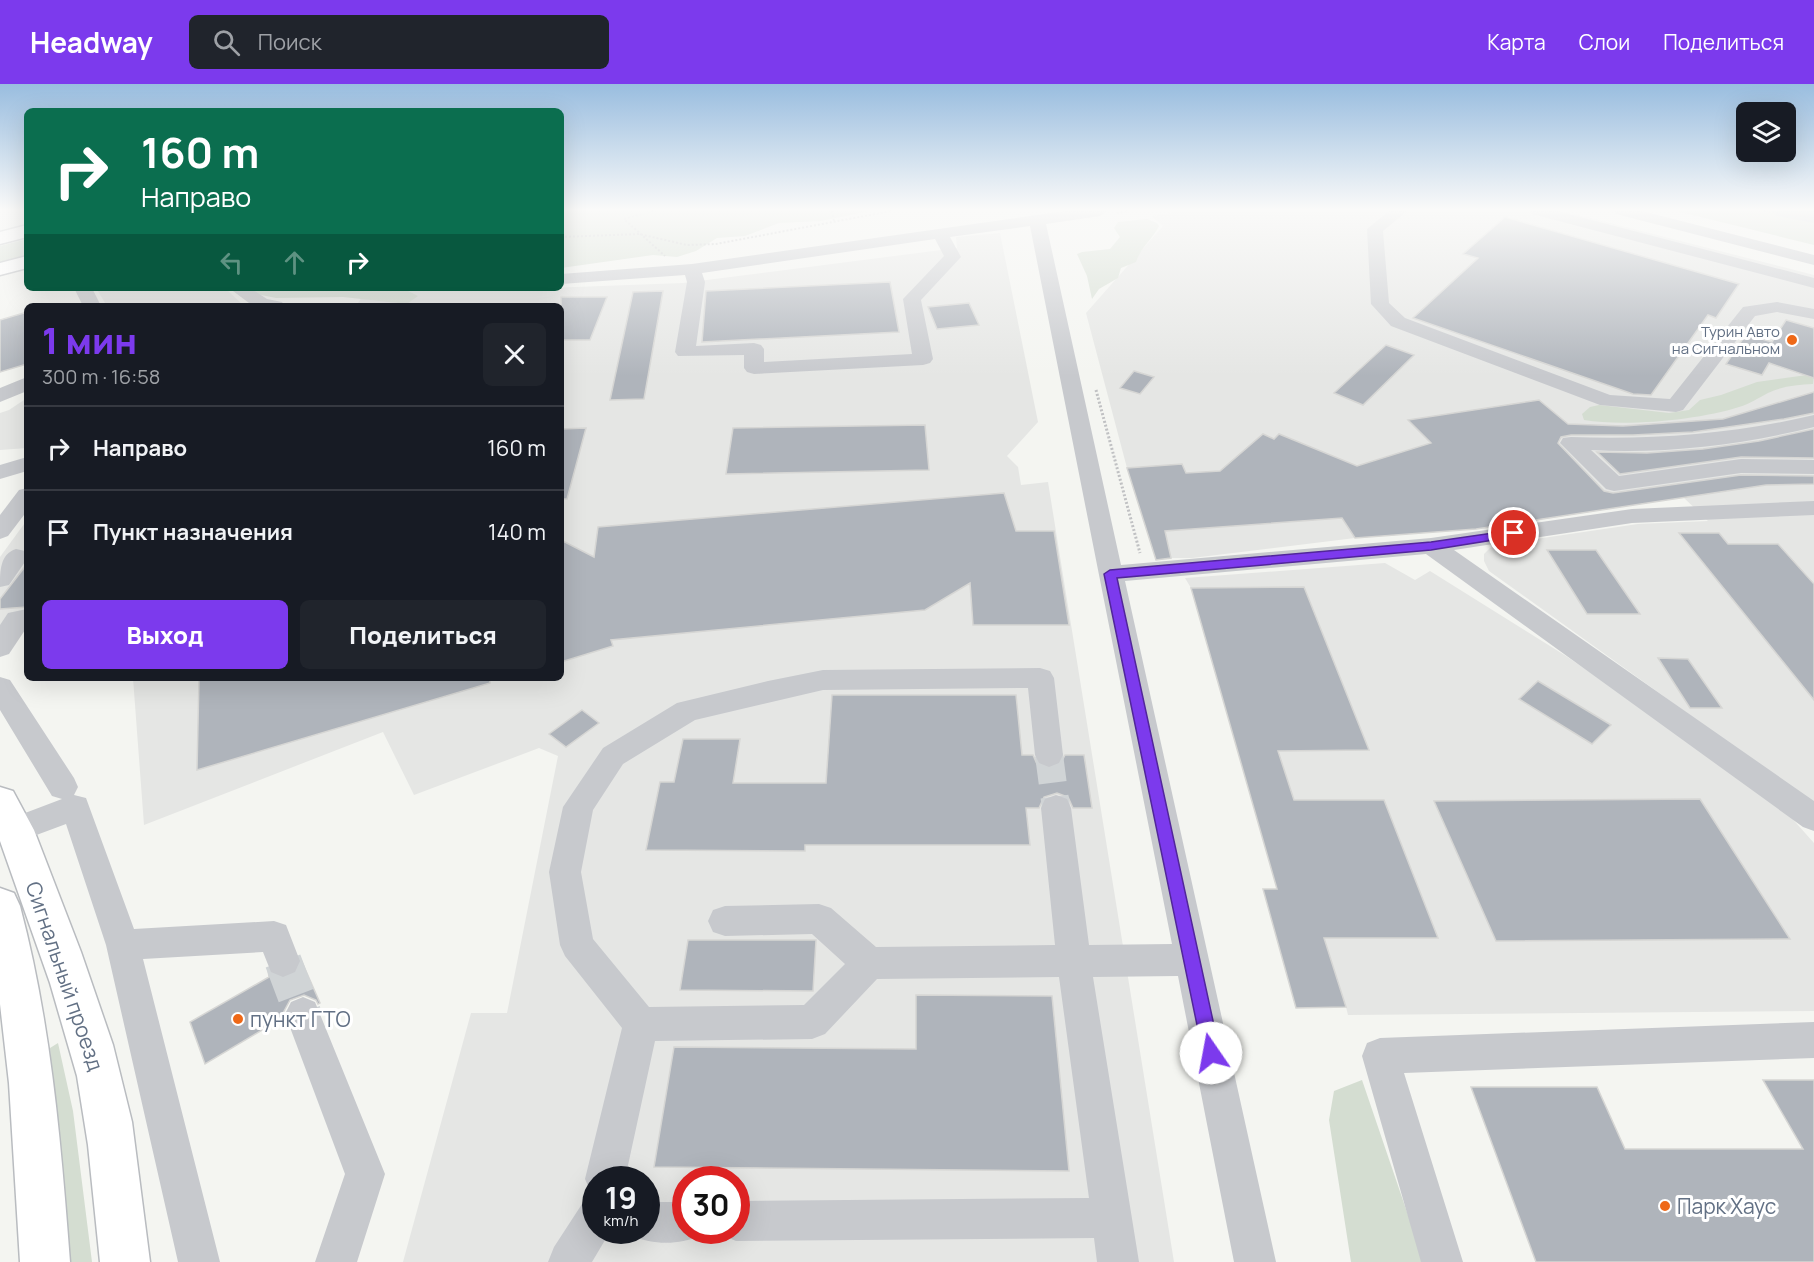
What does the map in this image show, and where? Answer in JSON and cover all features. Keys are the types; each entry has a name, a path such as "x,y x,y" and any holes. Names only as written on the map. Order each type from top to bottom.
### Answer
{"main road":[{"name":"Сигнальный проезд","path":"7,816 88,1031 98,1069 109,1134 125,1262"},
{"path":"3,930 11,1012 33,1092 45,1262"}],"street":[{"path":"564,279 709,266"},
{"path":"687,269 696,282 685,352 754,349 754,368 923,359 912,299 944,266"},
{"path":"1046,266 1255,1262"},
{"path":"1377,266 1380,304 1398,322 1607,401 1676,406 1749,311 1778,307 1814,314"},
{"path":"1749,266 1814,283"},
{"path":"242,291 260,303"},
{"path":"0,396 24,384"},
{"path":"1814,421 1770,433 1624,446 1571,443 1614,484 1741,466 1814,467"},
{"path":"0,472 24,465"},
{"path":"0,531 24,499"},
{"path":"1110,574 1431,546 1632,516 1814,508"},
{"path":"1431,546 1814,818"},
{"path":"0,579 14,557"},
{"path":"0,647 15,618"},
{"path":"641,1024 577,945 565,872 579,807 613,756 687,711 823,680 1029,678 1040,678 1049,755"},
{"path":"0,687 63,787"},
{"path":"7,816 75,807 123,945 199,1262"},
{"path":"1056,808 1074,961 1118,1262"},
{"path":"725,921 819,919 868,963 1191,960"},
{"path":"123,945 274,936 283,961"},
{"path":"641,1024 812,1022 868,963"},
{"path":"303,1014 365,1174 336,1262"},
{"path":"608,1166 641,1024"},
{"path":"1442,1262 1380,1056 1814,1040"},
{"path":"750,1221 1111,1218"},
{"path":"569,1262 582,1242"}],"path":[{"path":"683,266 687,269"},
{"path":"1095,386 1145,571"}],"shaded area":[{"path":"816,266 1007,266 1038,422 1007,456 1018,467 1021,485 1048,482 1174,1262 403,1262 471,1013 507,1013 558,756 539,748 414,795 383,732 144,825 133,681 564,681 564,303 358,303 366,291 564,291 564,287 683,283"},
{"path":"1082,266 1126,266 1121,268 1118,278 1099,289 1092,299"},
{"path":"1128,266 1779,266 1814,275 1814,804 1489,571 1484,561 1484,554 1490,548 1501,544 1638,524 1708,521 1683,497 1490,528 1355,538 1192,558 1156,558 1127,468 1086,313"},
{"path":"98,291 228,291 241,303 105,303"},
{"path":"254,291 408,291 418,296 408,303 398,303 343,297 276,298 256,294"},
{"path":"1814,374 1813,384 1779,389 1743,406 1704,416 1620,423 1584,420 1582,414 1590,407 1599,405 1669,413 1689,410 1700,400 1757,382"},
{"path":"24,400 24,448 0,450 0,413"},
{"path":"24,524 24,630 0,632 0,557"},
{"path":"1385,563 1415,580 1430,571 1566,656 1772,796 1814,843 1814,1011 1348,1015 1346,1007 1296,1008 1277,888 1191,588 1185,578"},
{"path":"58,1043 73,1111 92,1262 68,1262 50,1048"},
{"path":"1362,1080 1424,1262 1351,1262 1329,1120 1334,1091"}],"building":[{"path":"1469,266 1676,266 1739,284 1716,318 1708,315 1651,395 1633,394 1413,318"},
{"path":"890,282 899,332 702,342 706,291"},
{"path":"663,291 644,399 610,400 633,292"},
{"path":"561,297 607,297 590,340 564,340 564,303 561,303"},
{"path":"969,303 979,325 937,329 928,307"},
{"path":"24,313 24,365 0,372 0,320"},
{"path":"1786,320 1814,328 1814,378 1769,363 1762,375 1726,364 1746,334 1772,342"},
{"path":"1386,345 1414,355 1363,405 1334,393"},
{"path":"1134,371 1154,377 1140,394 1120,388"},
{"path":"1814,392 1814,413 1784,419 1693,432 1571,435 1561,437 1558,443 1604,491 1613,493 1741,475 1814,476 1814,484 1766,485 1476,529 1355,538 1342,518 1165,531 1171,558 1156,560 1127,468 1182,464 1186,473 1220,471 1263,434 1274,439 1279,434 1357,466 1431,443 1408,420 1539,400 1568,424 1623,426 1723,419"},
{"path":"925,425 929,470 726,474 733,428"},
{"path":"586,428 567,499 564,499 564,429"},
{"path":"1814,429 1814,458 1741,457 1620,474 1597,452 1647,453 1703,449 1759,441"},
{"path":"1004,493 1016,531 1054,531 1069,625 973,625 970,583 925,610 611,640 613,646 564,661 564,542 594,557 598,527"},
{"path":"1679,533 1719,533 1728,544 1778,544 1814,584 1814,700"},
{"path":"1547,550 1596,550 1640,614 1587,614"},
{"path":"24,568 24,607 0,609 0,599"},
{"path":"1304,587 1369,750 1278,751 1294,800 1384,800 1438,938 1324,938 1346,1007 1296,1008 1263,889 1277,889 1191,588"},
{"path":"1658,658 1688,659 1722,708 1690,708"},
{"path":"199,681 490,681 490,683 197,770"},
{"path":"1538,681 1611,725 1592,744 1519,699"},
{"path":"832,695 1016,695 1022,755 1033,755 1037,764 1048,769 1060,765 1065,755 1084,755 1092,808 1073,808 1068,797 1057,793 1044,797 1039,808 1026,808 1030,845 805,845 805,851 646,850 660,782 674,782 683,739 740,739 733,783 826,783"},
{"path":"582,710 599,723 566,747 549,734"},
{"path":"1700,799 1790,939 1496,941 1434,801"},
{"path":"688,940 816,940 813,991 680,990"},
{"name":"пункт ГТО","path":"302,962 320,1003 304,995 290,1000 283,1013 284,1017 205,1064 190,1022 269,977 268,970 270,974 284,979 296,974"},
{"path":"916,995 1052,996 1069,1171 654,1166 674,1047 916,1049"},
{"name":"Парк Хаус","path":"1763,1080 1814,1080 1814,1262 1536,1262 1471,1087 1597,1087 1625,1149 1803,1149"}],"tunnel":[{"path":"1049,755 1056,808"},
{"path":"283,961 303,1014"}],"place":[{"name":"Турин Авто на Сигнальном","path":"1792,340"},
{"name":"пункт ГТО","path":"238,1019"},
{"name":"Парк Хаус","path":"1665,1206"}],"route":[{"path":"1211,1053 1110,574 1431,546 1514,533"}]}
